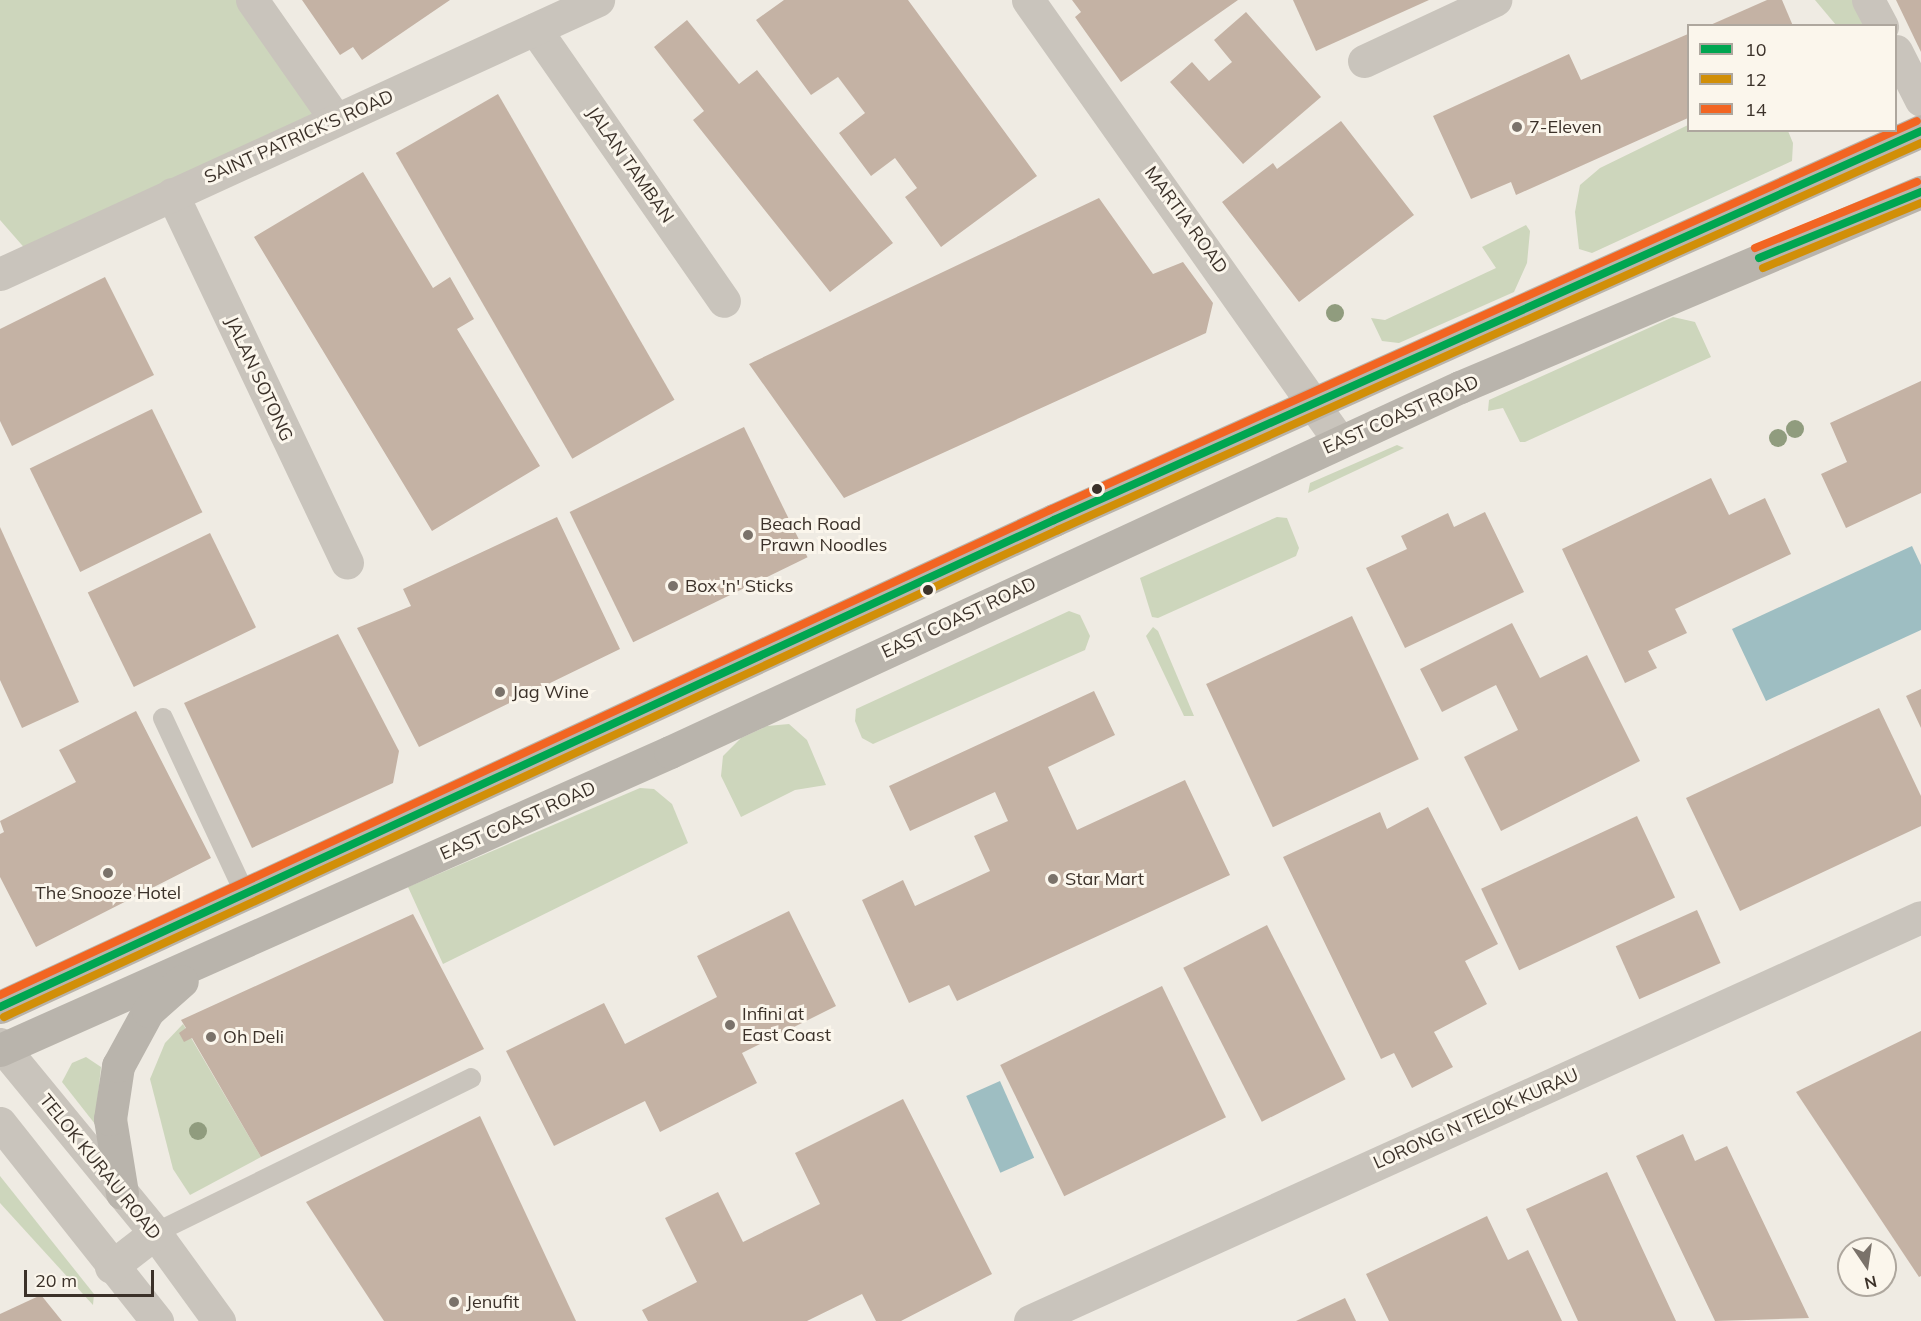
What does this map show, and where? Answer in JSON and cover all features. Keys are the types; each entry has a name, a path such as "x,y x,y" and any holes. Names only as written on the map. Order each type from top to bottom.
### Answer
{"main road":[{"path":"0,1007 1315,405 1921,131"},
{"name":"EAST COAST ROAD","path":"1,1048 690,743 1340,442 1726,272 1921,192"},
{"path":"122,1193 110,1119 118,1066 148,1011 205,959"}],"street":[{"path":"252,0 336,120"},
{"name":"SAINT PATRICK'S ROAD","path":"0,274 598,0"},
{"name":"MARTIA ROAD","path":"1028,0 1340,442"},
{"path":"1364,61 1495,0"},
{"path":"1868,0 1881,24"},
{"name":"JALAN TAMBAN","path":"535,29 724,301"},
{"path":"1897,53 1921,100"},
{"name":"JALAN SOTONG","path":"172,194 347,563"},
{"name":"LORONG N TELOK KURAU","path":"1030,1321 1921,917"},
{"name":"TELOK KURAU ROAD","path":"1,1048 155,1233 219,1321"},
{"path":"0,1123 111,1267 157,1321"},
{"path":"111,1267 155,1233"}],"lane":[{"path":"163,718 245,894"},
{"path":"155,1233 471,1078"}],"green space":[{"path":"0,0 241,0 323,113 35,260 0,220"},
{"path":"1815,0 1859,0 1874,24 1835,24"},
{"path":"1687,125 1687,132 1788,132 1793,143 1792,161 1592,253 1579,249 1575,212 1580,185 1600,168"},
{"path":"1526,225 1530,231 1527,263 1514,292 1399,343 1382,341 1371,318 1385,320 1496,268 1482,247"},
{"path":"1673,317 1695,322 1711,357 1525,442 1520,442 1503,408 1488,411 1489,400"},
{"path":"1397,445 1404,448 1308,493 1310,483"},
{"path":"1277,517 1287,518 1299,548 1296,556 1158,618 1152,617 1140,578"},
{"path":"1069,611 1080,615 1090,636 1085,650 873,744 862,738 855,721 856,709"},
{"path":"1153,627 1158,631 1194,716 1184,716 1146,636"},
{"path":"789,724 807,740 826,785 795,790 741,817 721,776 723,756 741,738 767,726"},
{"path":"640,788 654,789 672,804 688,843 443,964 408,887"},
{"path":"183,1024 261,1157 190,1195 173,1169 150,1079 165,1043"},
{"path":"86,1057 101,1067 95,1124 62,1082 72,1063"},
{"path":"0,1176 94,1294 93,1305 0,1203"}],"water":[{"path":"1912,546 1921,565 1921,630 1766,701 1732,629"},
{"path":"1000,1081 1034,1158 1000,1173 966,1096"}],"building":[{"path":"302,0 450,0 362,60 353,47 340,55"},
{"path":"784,0 908,0 1037,176 941,247 905,197 917,188 895,158 871,176 839,133 865,113 838,77 811,95 756,20"},
{"path":"1072,0 1238,0 1121,82 1075,17 1081,12"},
{"path":"1293,0 1429,0 1316,51"},
{"path":"1767,0 1782,0 1792,24 1713,24"},
{"path":"1896,0 1921,0 1921,52"},
{"path":"1246,12 1321,97 1243,164 1170,82 1192,62 1209,81 1232,62 1214,40"},
{"path":"687,20 739,84 757,70 893,243 830,292 693,120 704,111 654,47"},
{"path":"1687,34 1687,118 1516,195 1511,182 1471,199 1433,116 1569,54 1581,80"},
{"path":"498,94 674,400 572,459 396,153"},
{"path":"1341,121 1414,215 1299,302 1222,202 1273,163 1277,169"},
{"path":"363,172 433,288 450,277 474,319 457,329 540,466 432,531 254,237"},
{"path":"1099,198 1153,274 1183,262 1213,303 1206,333 844,498 749,364"},
{"path":"105,277 154,375 12,446 0,421 0,329"},
{"path":"1921,381 1921,493 1846,528 1821,474 1847,462 1830,423"},
{"path":"152,409 202,512 80,572 30,469"},
{"path":"744,427 808,557 633,642 570,512"},
{"path":"1711,478 1729,515 1765,498 1791,554 1675,609 1687,633 1648,651 1657,668 1625,683 1562,549"},
{"path":"1485,512 1524,592 1405,648 1366,568 1407,549 1401,536 1448,513 1454,527"},
{"path":"557,517 620,649 419,747 357,628 411,606 403,589"},
{"path":"0,527 79,702 22,728 0,680"},
{"path":"210,533 256,627 134,687 88,593"},
{"path":"1352,616 1419,759 1273,827 1206,684"},
{"path":"1512,623 1540,678 1587,655 1640,761 1501,831 1464,757 1518,730 1496,685 1442,712 1420,669"},
{"path":"338,634 399,751 393,783 252,848 184,703"},
{"path":"1921,689 1921,728 1906,696"},
{"path":"1094,691 1115,735 1048,767 1077,830 1185,780 1230,875 957,1001 949,985 909,1003 862,900 903,880 915,906 990,871 974,836 1008,821 995,792 910,831 889,786"},
{"path":"1879,708 1921,796 1921,826 1740,911 1686,798"},
{"path":"136,711 211,858 36,947 0,877 0,834 4,832 0,821 76,782 59,750"},
{"path":"1428,807 1498,944 1465,961 1487,1004 1434,1032 1453,1067 1412,1088 1394,1053 1381,1059 1283,857 1380,812 1387,829"},
{"path":"1637,816 1675,898 1519,970 1481,889"},
{"path":"1697,910 1721,963 1639,999 1616,946"},
{"name":"Infini at East Coast","path":"789,911 836,1006 742,1053 757,1083 660,1132 645,1101 554,1146 506,1051 604,1003 625,1044 717,997 697,956"},
{"path":"413,914 484,1049 261,1157 192,1038 184,1042 179,1033 186,1028 181,1020"},
{"path":"1267,925 1346,1079 1262,1122 1183,968"},
{"path":"1162,986 1226,1117 1064,1196 1000,1065"},
{"path":"1921,1031 1921,1276 1919,1277 1897,1244 1897,1237 1892,1237 1796,1092"},
{"path":"903,1099 992,1274 901,1321 876,1321 862,1294 807,1321 648,1321 642,1310 697,1282 665,1218 718,1192 743,1242 820,1204 795,1153"},
{"path":"480,1116 576,1321 384,1321 306,1202"},
{"path":"1683,1134 1695,1161 1727,1146 1809,1318 1715,1321 1636,1156"},
{"path":"1607,1172 1676,1321 1578,1321 1526,1209"},
{"path":"1487,1216 1508,1260 1528,1250 1562,1321 1389,1321 1366,1274"},
{"path":"41,1295 62,1321 0,1321 0,1314"},
{"path":"1345,1298 1356,1321 1296,1321"}],"transit line":[{"name":"14","path":"1897,130 1917,121"},
{"name":"10","path":"0,1007 1054,520 1921,131"},
{"name":"14","path":"0,995 1050,510 1892,132"},
{"name":"12","path":"4,1017 1058,530 1921,143"},
{"name":"14","path":"1755,248 1917,182"},
{"name":"10","path":"1759,258 1921,192"},
{"name":"12","path":"1763,268 1921,203"}],"place":[{"name":"7-Eleven","path":"1517,127"},
{"name":"Beach Road Prawn Noodles","path":"748,535"},
{"name":"Box 'n' Sticks","path":"673,586"},
{"name":"Jag Wine","path":"500,692"},
{"name":"The Snooze Hotel","path":"108,873"},
{"name":"Star Mart","path":"1053,879"},
{"name":"Infini at East Coast","path":"730,1025"},
{"name":"Oh Deli","path":"211,1037"},
{"name":"Jenufit","path":"454,1302"}]}
